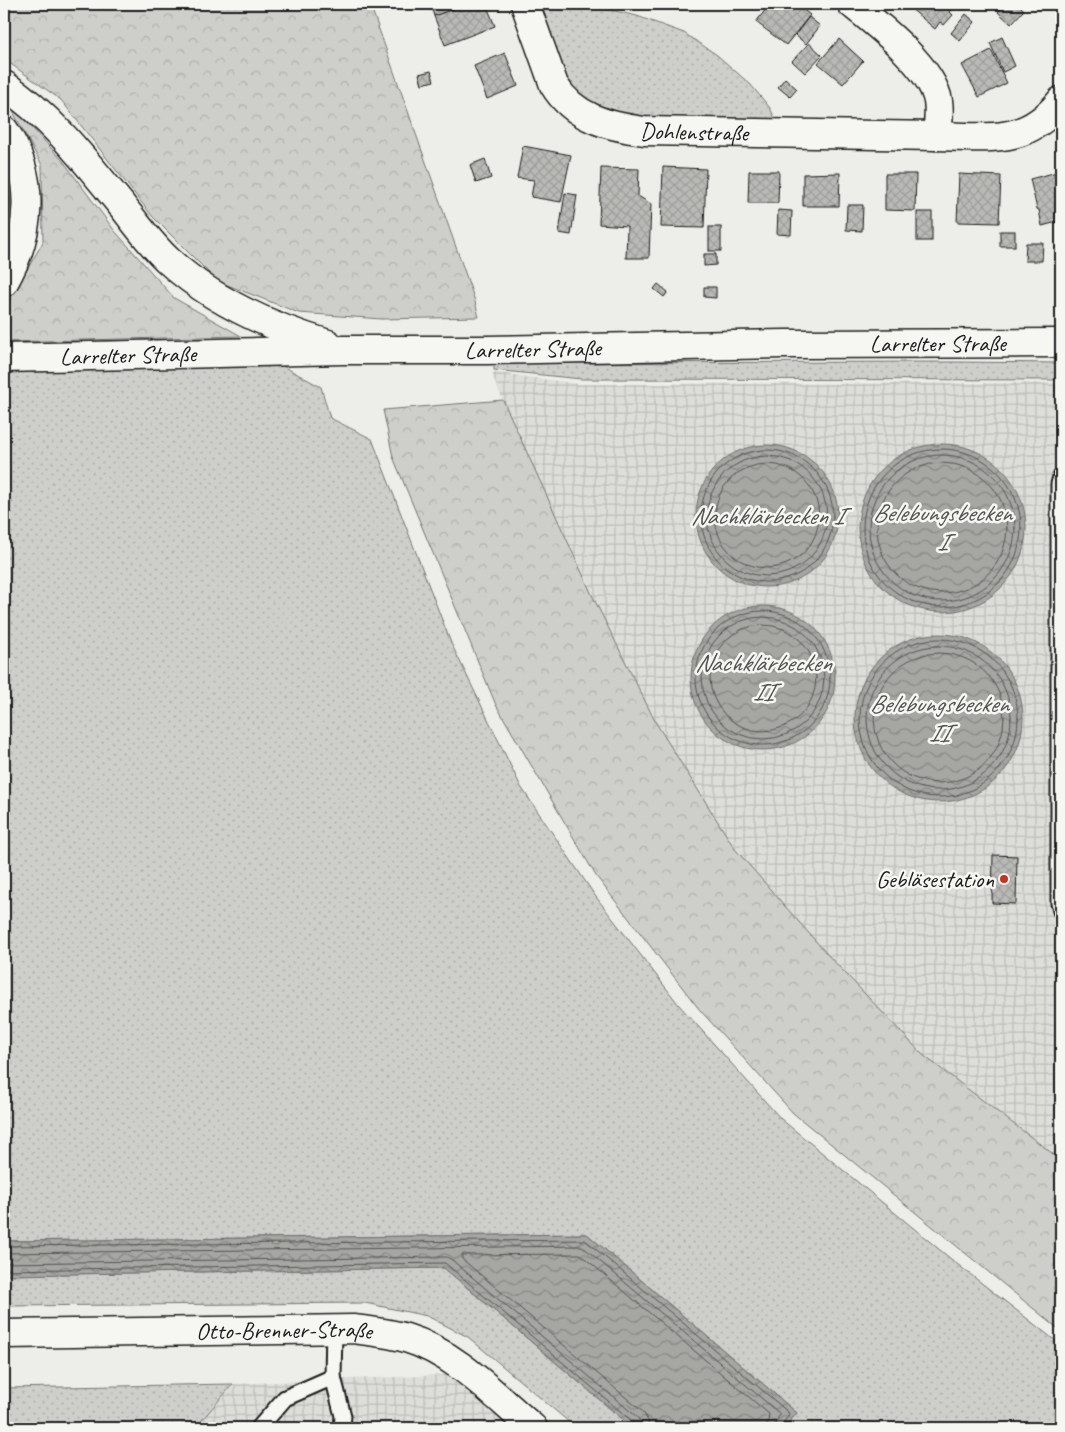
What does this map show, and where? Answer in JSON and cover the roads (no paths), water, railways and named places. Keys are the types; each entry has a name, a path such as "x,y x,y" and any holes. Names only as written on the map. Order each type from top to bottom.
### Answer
{"main road":[{"name":"Dohlenstraße","path":"525,4 554,85 561,97 575,110 604,123 622,128 644,131 996,137 1015,134 1042,121 1061,101"},
{"path":"852,4 872,20 922,69 938,99 938,136"},
{"path":"4,85 52,124 80,155 145,236 169,262 196,284 233,306 277,327 343,350"},
{"path":"4,130 19,159 26,189 27,206 20,248 4,282"},
{"name":"Larrelter Straße","path":"4,358 343,350 487,350 786,344 1061,343"},
{"name":"Otto-Brenner-Straße","path":"4,1334 353,1329 389,1334 425,1345 456,1362 533,1428"}],"lane":[{"path":"1061,477 1059,484 1059,903 1061,911"},
{"path":"334,1330 333,1377 343,1416 342,1428"},
{"path":"259,1428 285,1398 333,1377"}],"water":[{"name":"Belebungsbecken I","path":"934,444 950,444 982,454 1007,475 1020,496 1026,528 1020,560 1012,575 995,593 974,606 950,612 934,612 910,606 895,598 872,575 864,560 858,536 858,520 864,496 872,481 895,458 910,450"},
{"name":"Nachklärbecken I","path":"767,445 781,446 794,450 817,466 833,489 837,502 837,530 833,543 817,566 794,582 781,586 767,587 753,586 740,582 717,566 701,543 697,530 696,516 697,502 701,489 717,466 740,450 753,446"},
{"name":"Nachklärbecken II","path":"763,606 791,611 814,627 830,650 835,678 830,706 814,729 791,745 763,750 735,745 712,729 696,706 691,678 696,650 712,627 735,611"},
{"name":"Belebungsbecken II","path":"939,634 963,638 978,644 992,653 1004,665 1013,679 1019,694 1023,718 1019,742 1013,757 1004,771 992,783 978,792 963,798 939,802 915,798 900,792 886,783 874,771 865,757 859,742 855,718 859,694 865,679 874,665 886,653 900,644 915,638"},
{"path":"587,1234 797,1413 784,1428 633,1428 444,1268 4,1275 4,1241"}],"place":[{"name":"Gebläsestation","path":"1004,879"}]}
